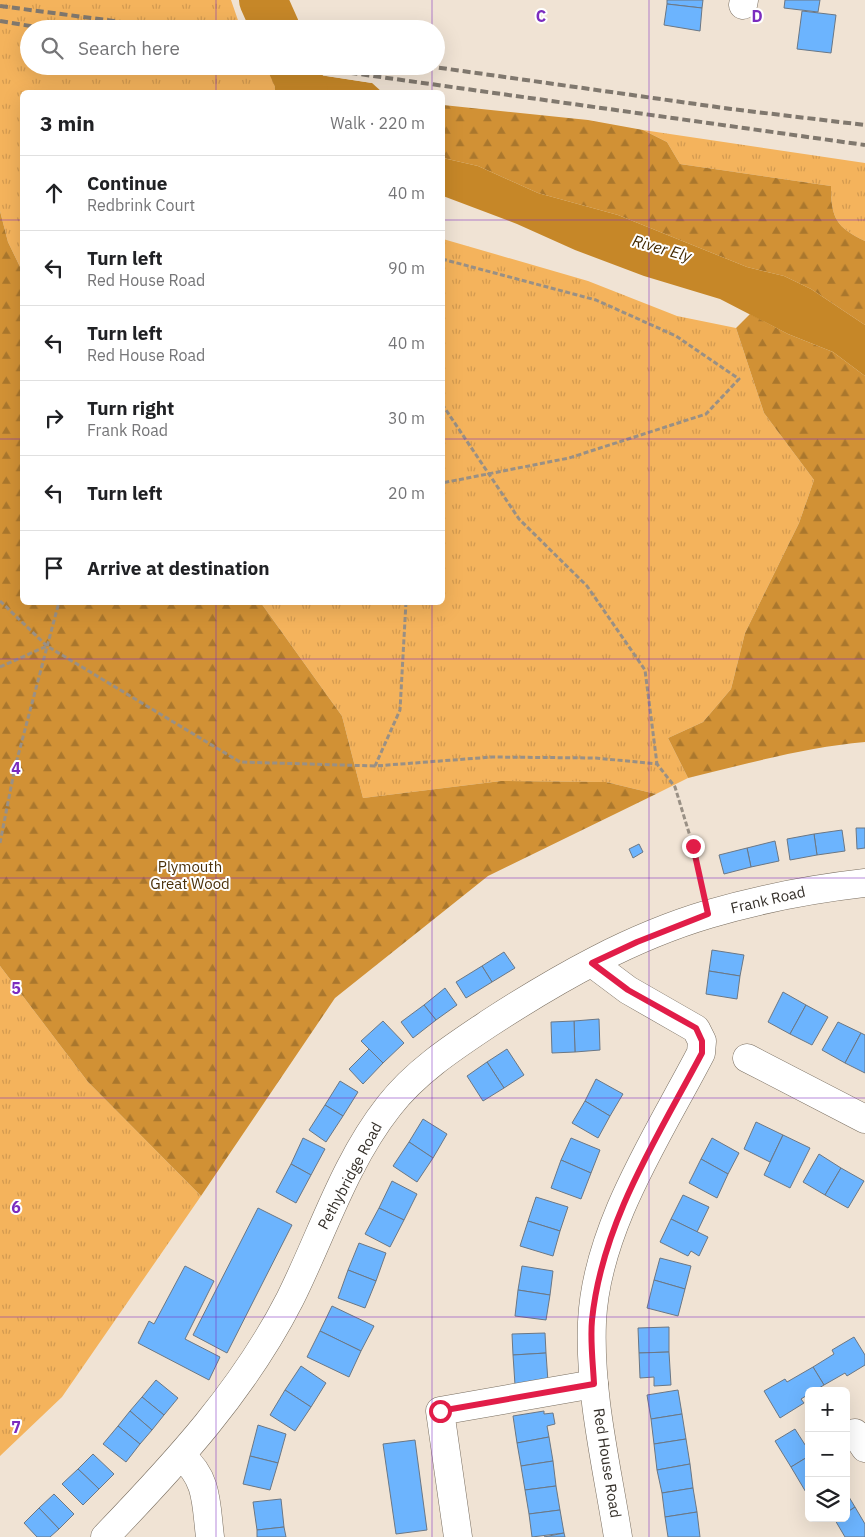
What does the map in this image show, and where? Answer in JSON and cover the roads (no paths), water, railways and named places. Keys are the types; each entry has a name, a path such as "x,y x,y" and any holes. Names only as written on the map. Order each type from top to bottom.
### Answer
{"street":[{"name":"Frank Road","path":"592,963 637,942 708,914 807,890 865,883"},
{"name":"Red House Road","path":"592,963 628,990 696,1028 702,1041 702,1053 628,1193 612,1233 600,1272 592,1321 594,1384 618,1537"},
{"name":"Pethybridge Road","path":"105,1537 182,1457 246,1374 290,1299 331,1207 360,1152 389,1106 418,1076 464,1041 539,991 592,963"},
{"path":"747,1058 865,1119"},
{"path":"458,1537 440,1411 594,1384"},
{"path":"182,1457 194,1467 202,1482 210,1537"}],"water":[{"path":"274,75 320,75 372,83 380,90 275,90"},
{"path":"445,158 478,166 538,193 618,215 747,267 784,276 811,289 865,325 865,376 833,352 788,334 720,299 644,276 575,250 517,224 445,197"}],"waterway":[{"name":"River Ely","path":"263,0 272,20"},
{"name":"River Ely","path":"296,75 303,90"}],"railway":[{"path":"0,6 107,20"},
{"path":"0,21 20,24"},
{"path":"445,69 731,109 865,125"},
{"path":"366,75 865,145"}],"park label":[{"name":"Plymouth Great Wood","path":"190,876"}]}
